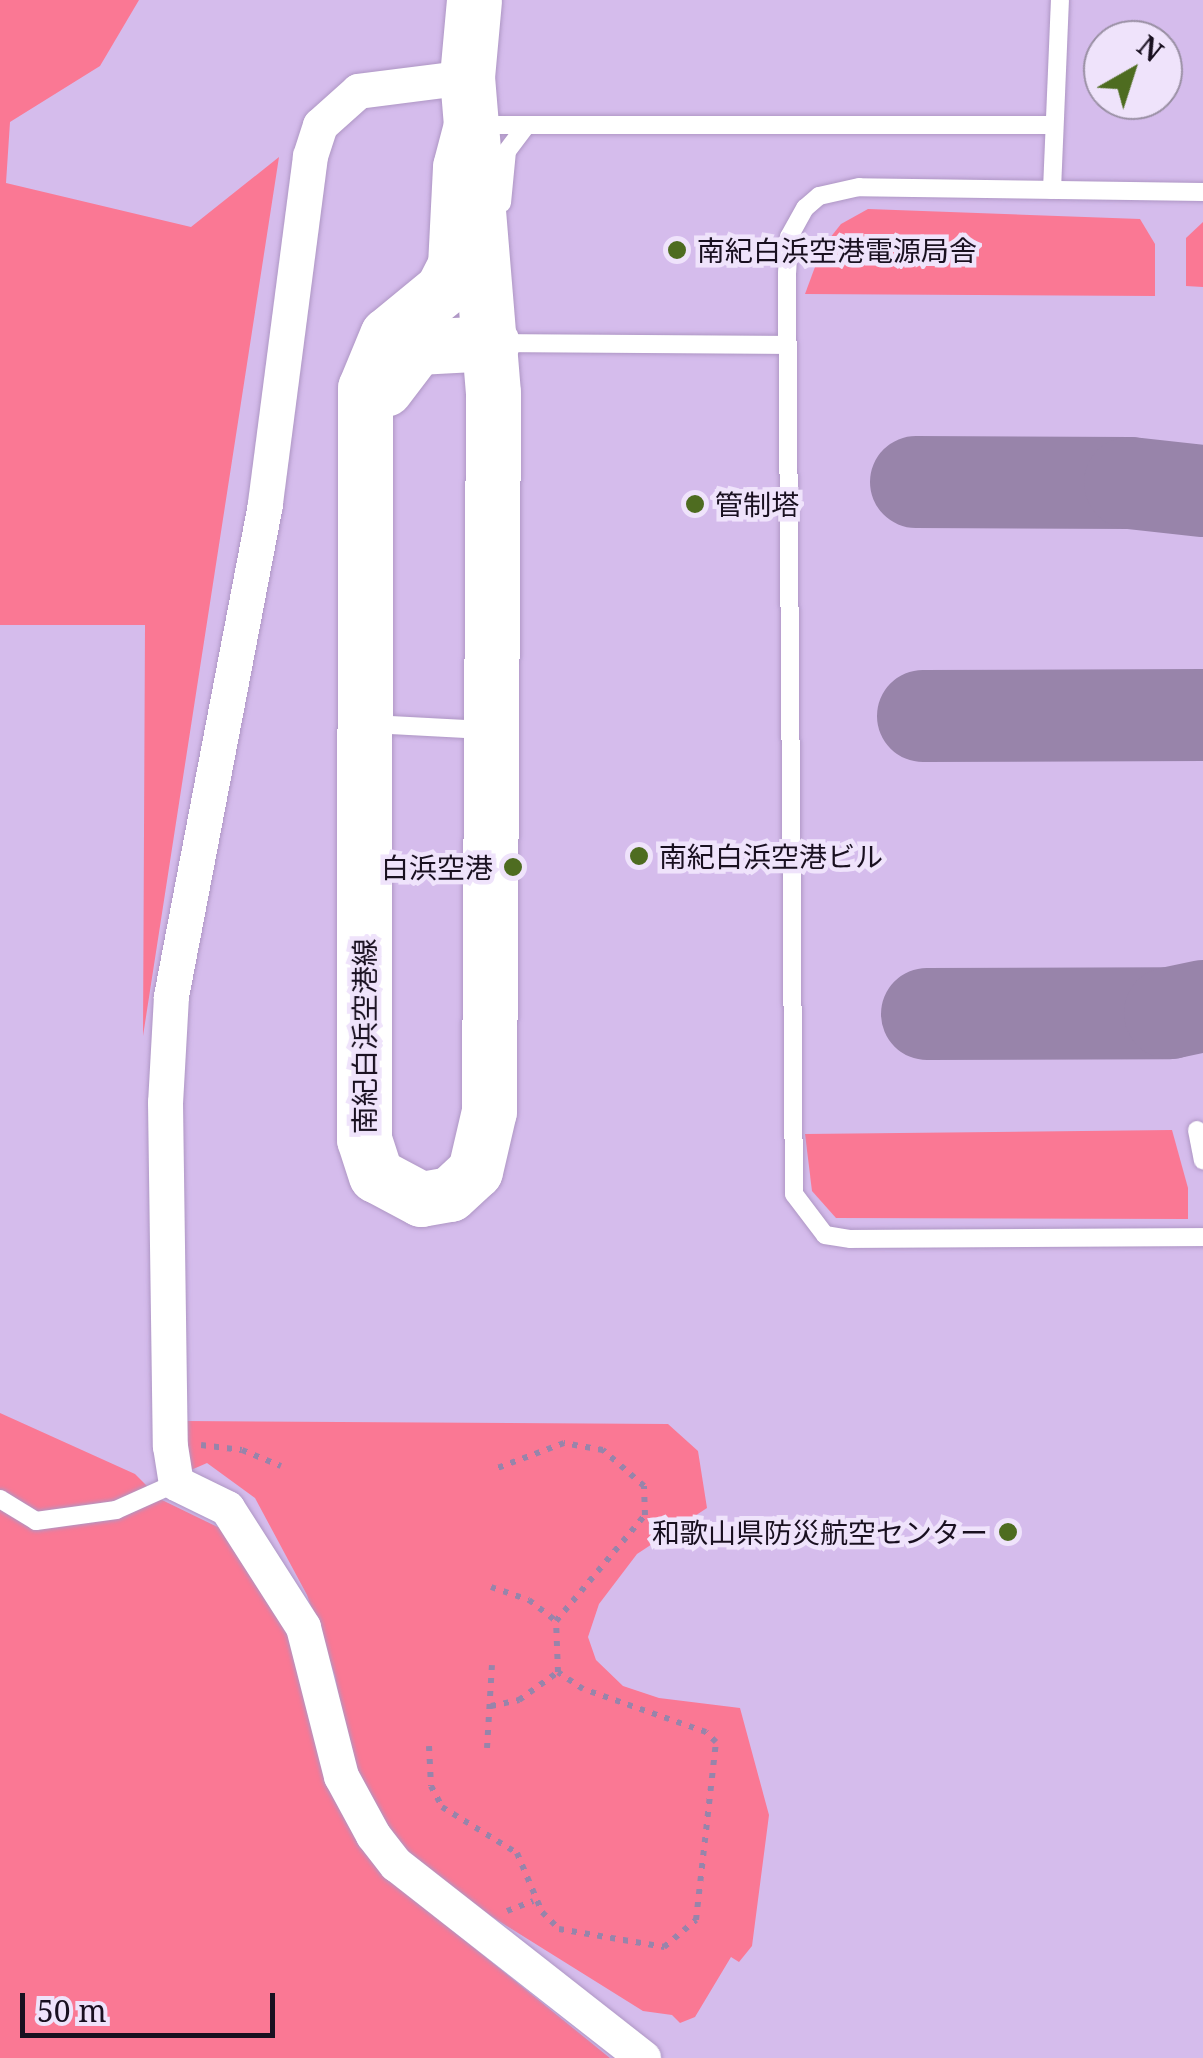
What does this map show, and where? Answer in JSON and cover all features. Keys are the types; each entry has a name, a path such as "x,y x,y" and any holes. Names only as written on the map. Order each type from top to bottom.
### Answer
{"main road":[{"name":"南紀白浜空港線","path":"469,101 478,150 483,309 492,343 489,1111 475,1171 450,1194 421,1199 376,1175 364,1140 363,479 372,362 387,335 442,289 454,265 474,0"},
{"path":"363,479 388,381 408,354 428,344 492,343"}],"street":[{"path":"469,101 358,91 320,125 310,156 265,504 171,996 165,1102 176,1483 227,1508 296,1614 317,1665 341,1776 384,1850 643,2058"}],"lane":[{"path":"1052,190 1060,0"},
{"path":"469,101 526,126 1054,125"},
{"path":"526,126 507,151 503,171 492,343 788,346"},
{"path":"1203,192 859,188 819,196 788,236 794,1194 824,1235 851,1238 1203,1236"},
{"path":"363,723 491,730"},
{"path":"1197,1130 1203,1160"},
{"path":"0,1499 36,1522 116,1510 176,1483"}],"path":[{"path":"492,1470 564,1443 603,1450 644,1486 644,1515 556,1622 558,1672"},
{"path":"205,1445 242,1450 281,1466"},
{"path":"491,1587 529,1600 556,1622"},
{"path":"486,1748 492,1665"},
{"path":"490,1706 519,1700 558,1672"},
{"path":"430,1746 436,1799 517,1853 553,1924 570,1934 664,1948 676,1943 700,1907 716,1742 706,1732 583,1689 558,1672"}],"shaded area":[{"path":"0,0 139,0 100,66 10,122 6,183 191,227 279,157 143,1036 145,625 0,625"},
{"path":"868,209 1140,219 1155,244 1155,296 805,294 822,248 841,224"},
{"path":"1203,222 1203,287 1186,286 1186,238"},
{"path":"1172,1130 1188,1188 1188,1219 836,1218 812,1191 805,1134"},
{"path":"0,1413 135,1474 160,1499 230,1533 291,1635 343,1810 378,1870 610,2058 0,2058"},
{"path":"183,1421 668,1424 698,1451 707,1508 637,1554 599,1604 588,1637 596,1660 623,1686 659,1698 740,1708 769,1815 752,1946 739,1962 731,1957 695,2017 680,2023 672,2015 643,2011 491,1916 398,1846 351,1762 335,1676 307,1595 255,1498 207,1463 191,1470"}],"taxiway":[{"path":"916,482 1130,483 1203,491"},
{"path":"923,716 1203,715"},
{"path":"927,1014 1170,1013 1203,1006"}],"place":[{"name":"南紀白浜空港電源局舎","path":"677,250"},
{"name":"管制塔","path":"695,504"},
{"name":"南紀白浜空港ビル","path":"639,856"},
{"name":"白浜空港","path":"513,867"},
{"name":"和歌山県防災航空センター","path":"1008,1532"}]}
